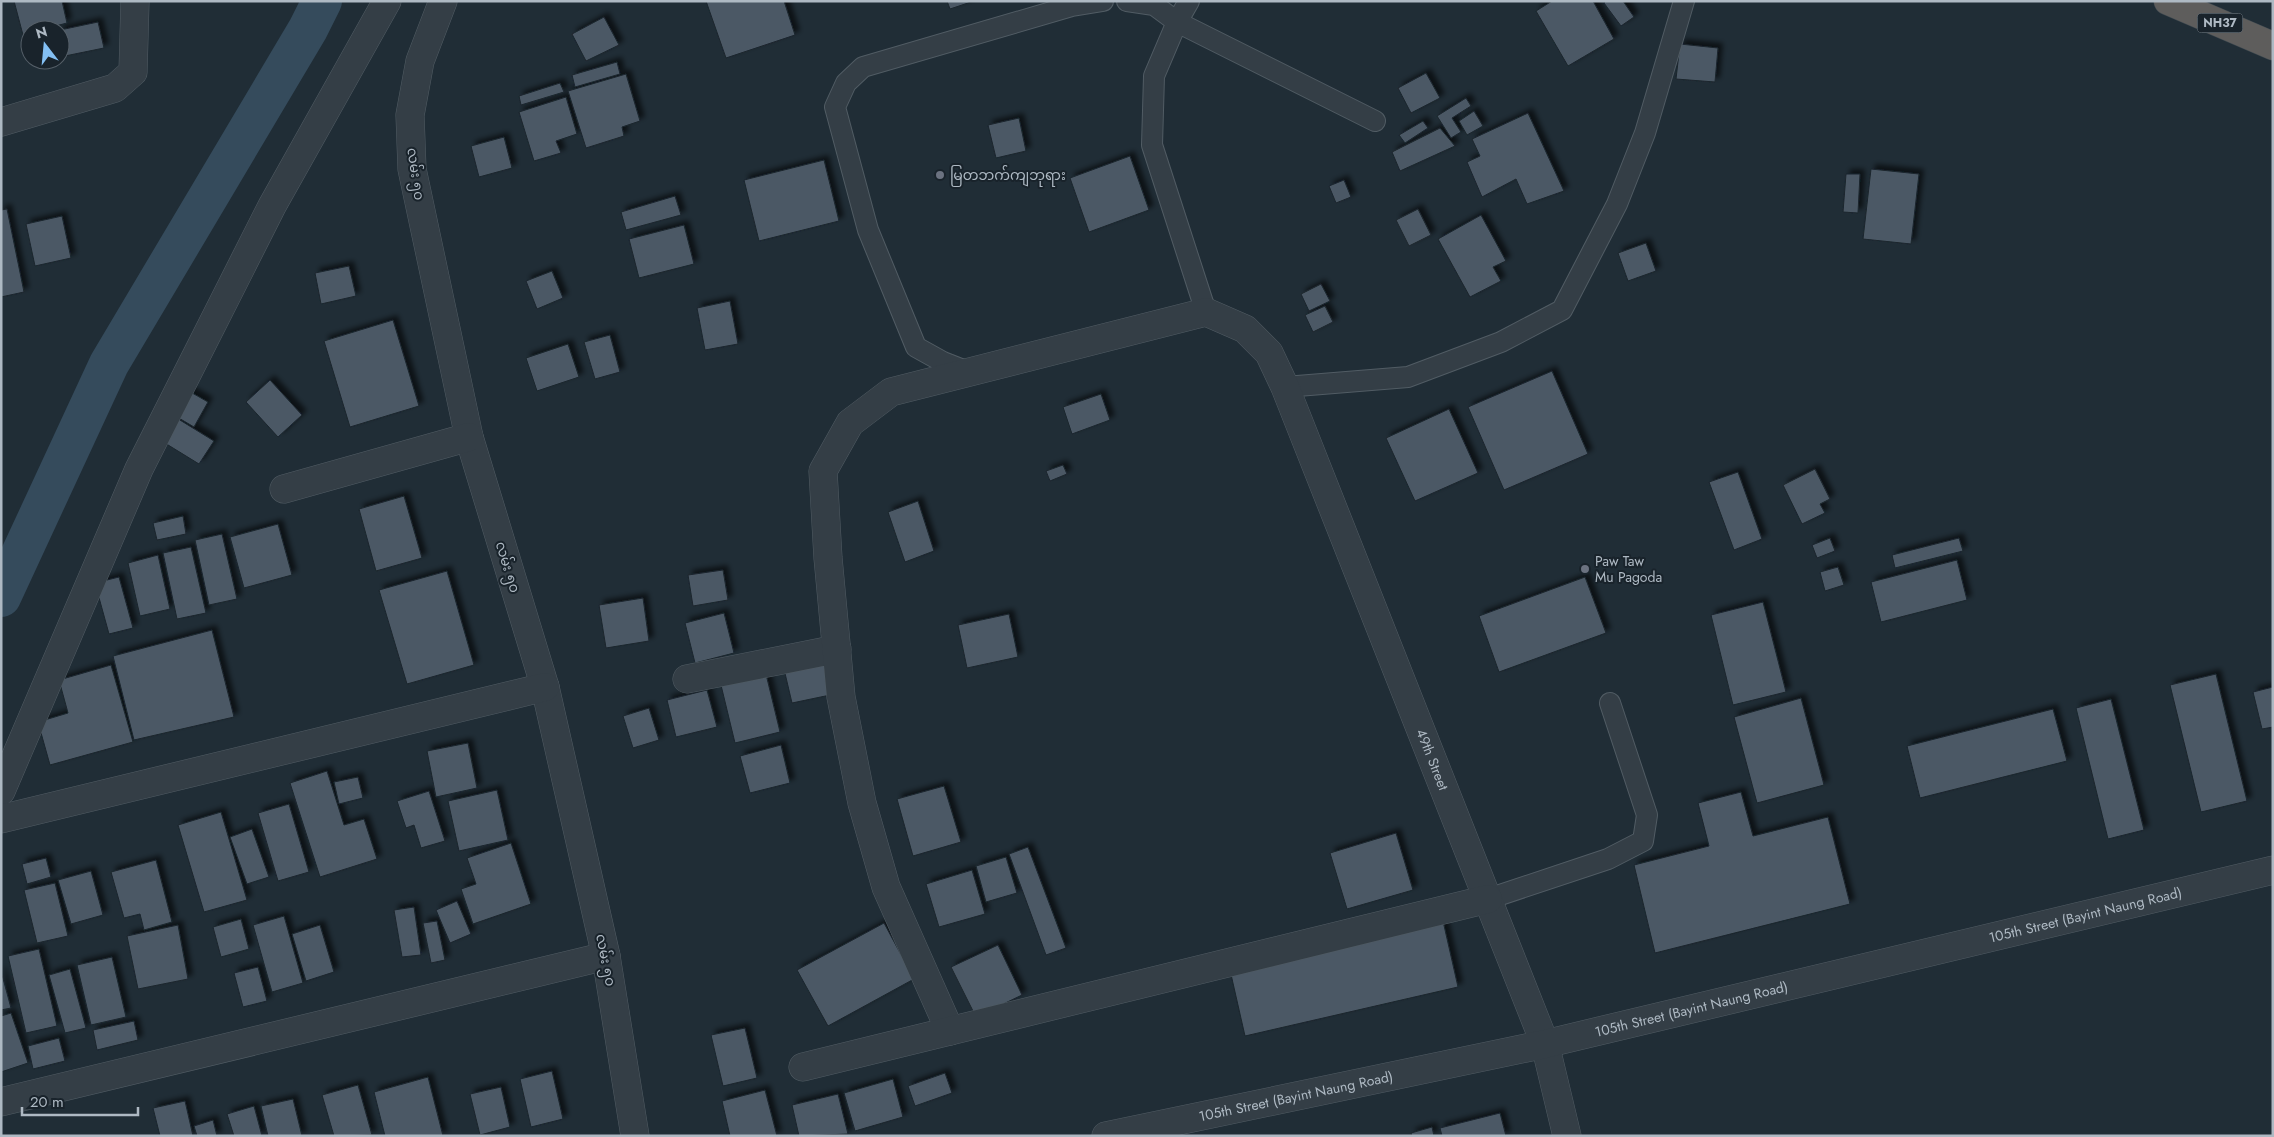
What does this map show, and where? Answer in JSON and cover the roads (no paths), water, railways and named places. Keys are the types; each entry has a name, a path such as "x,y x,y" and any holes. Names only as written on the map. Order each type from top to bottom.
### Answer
{"highway":[{"name":"NH37","path":"2168,1 2273,46"}],"street":[{"path":"1,122 115,88 133,72 135,1"},
{"path":"1,790 139,470 272,206 387,1"},
{"name":"လမ်း ၅၀","path":"443,1 420,61 410,115 412,169 469,437 545,688 606,956 634,1136"},
{"path":"950,1031 886,888 862,803 841,697 823,472 850,423 891,392 1206,312"},
{"name":"49th Street","path":"1206,312 1245,328 1269,353 1285,387 1545,1044 1567,1136"},
{"path":"284,489 469,437"},
{"path":"687,679 836,649"},
{"path":"1,819 545,688"},
{"name":"105th Street (Bayint Naung Road)","path":"1106,1136 1545,1044 2273,870"},
{"path":"803,1067 1488,899"},
{"path":"1,1102 606,956"}],"lane":[{"path":"971,373 943,362 916,347 868,230 835,107 846,83 863,67 1072,6 1103,1"},
{"path":"1127,1 1154,5 1177,22 1375,121"},
{"path":"1189,1 1177,22 1154,76 1152,145 1206,312"},
{"path":"1285,387 1408,377 1501,342 1562,310 1617,204 1645,133 1684,1"},
{"path":"1488,899 1608,859 1643,841 1647,816 1610,703"}],"waterway":[{"path":"1,597 109,364 308,29 322,1"}],"place":[{"name":"မြတဘက်ကျဘုရား","path":"940,175"},
{"name":"Paw Taw Mu Pagoda","path":"1585,569"}]}
